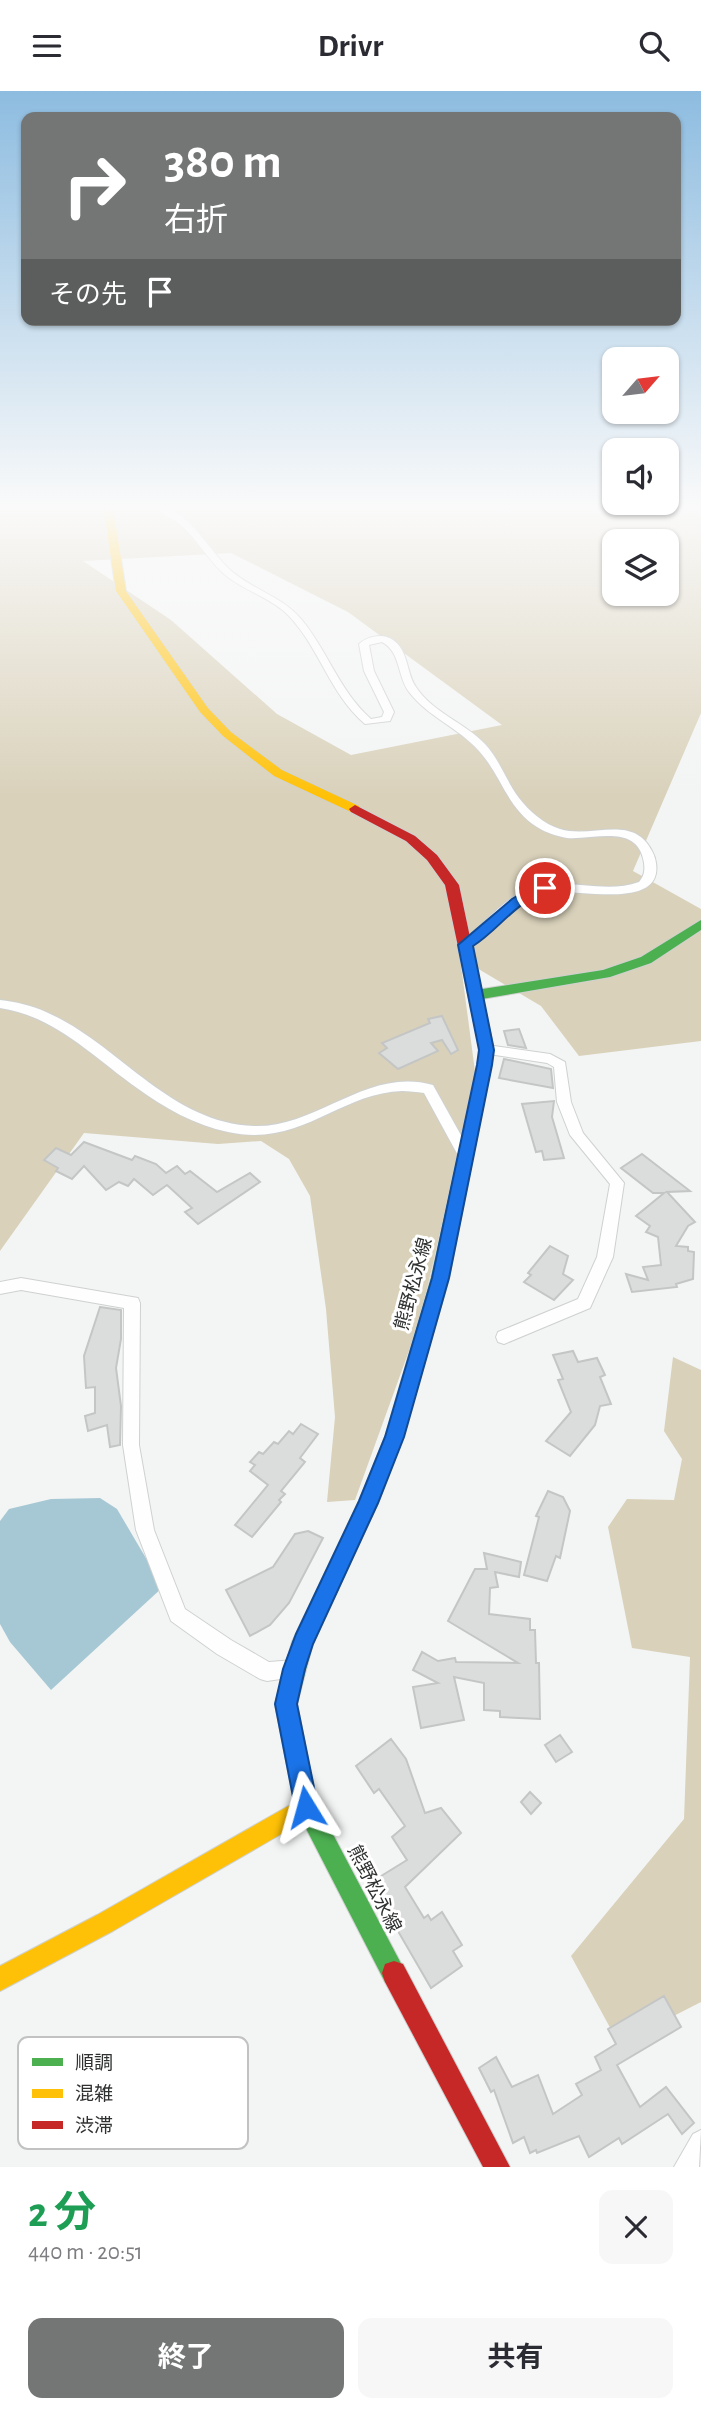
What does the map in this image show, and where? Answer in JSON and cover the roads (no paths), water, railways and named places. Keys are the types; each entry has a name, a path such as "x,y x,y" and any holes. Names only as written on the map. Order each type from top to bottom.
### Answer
{"main road":[{"name":"熊野松永線","path":"129,603 204,710 234,740 278,773 400,830 420,843 439,863 452,885 486,1050 465,1155 440,1278 394,1437 368,1503 303,1641 286,1704 306,1807 498,2167"},
{"path":"476,995 605,974 646,960 701,924"},
{"path":"0,1979 105,1923 306,1807"}],"street":[{"path":"279,603 292,615 323,659 347,701 369,722 386,719 389,712 364,656 364,644 377,639 394,646 403,661 404,677 412,690 428,706 457,725 480,746 496,764 516,801 539,823 565,834 627,833 644,846 651,860 650,877 645,884 622,891 566,888 534,891 500,914 480,936 465,945"},
{"path":"0,1004 11,1004 34,1012 67,1030 160,1097 229,1128 258,1132 283,1128 393,1085 428,1088 465,1155"},
{"path":"486,1050 551,1059 560,1065 564,1102 577,1135 617,1183 605,1257 584,1303 504,1337"},
{"path":"0,1288 20,1284 132,1303 133,1458 145,1530 178,1615 224,1647 267,1672 294,1669"},
{"path":"686,2167 701,2142"}],"water":[{"path":"100,1498 117,1509 163,1587 51,1690 10,1642 0,1624 0,1521 9,1509 51,1499"}]}
